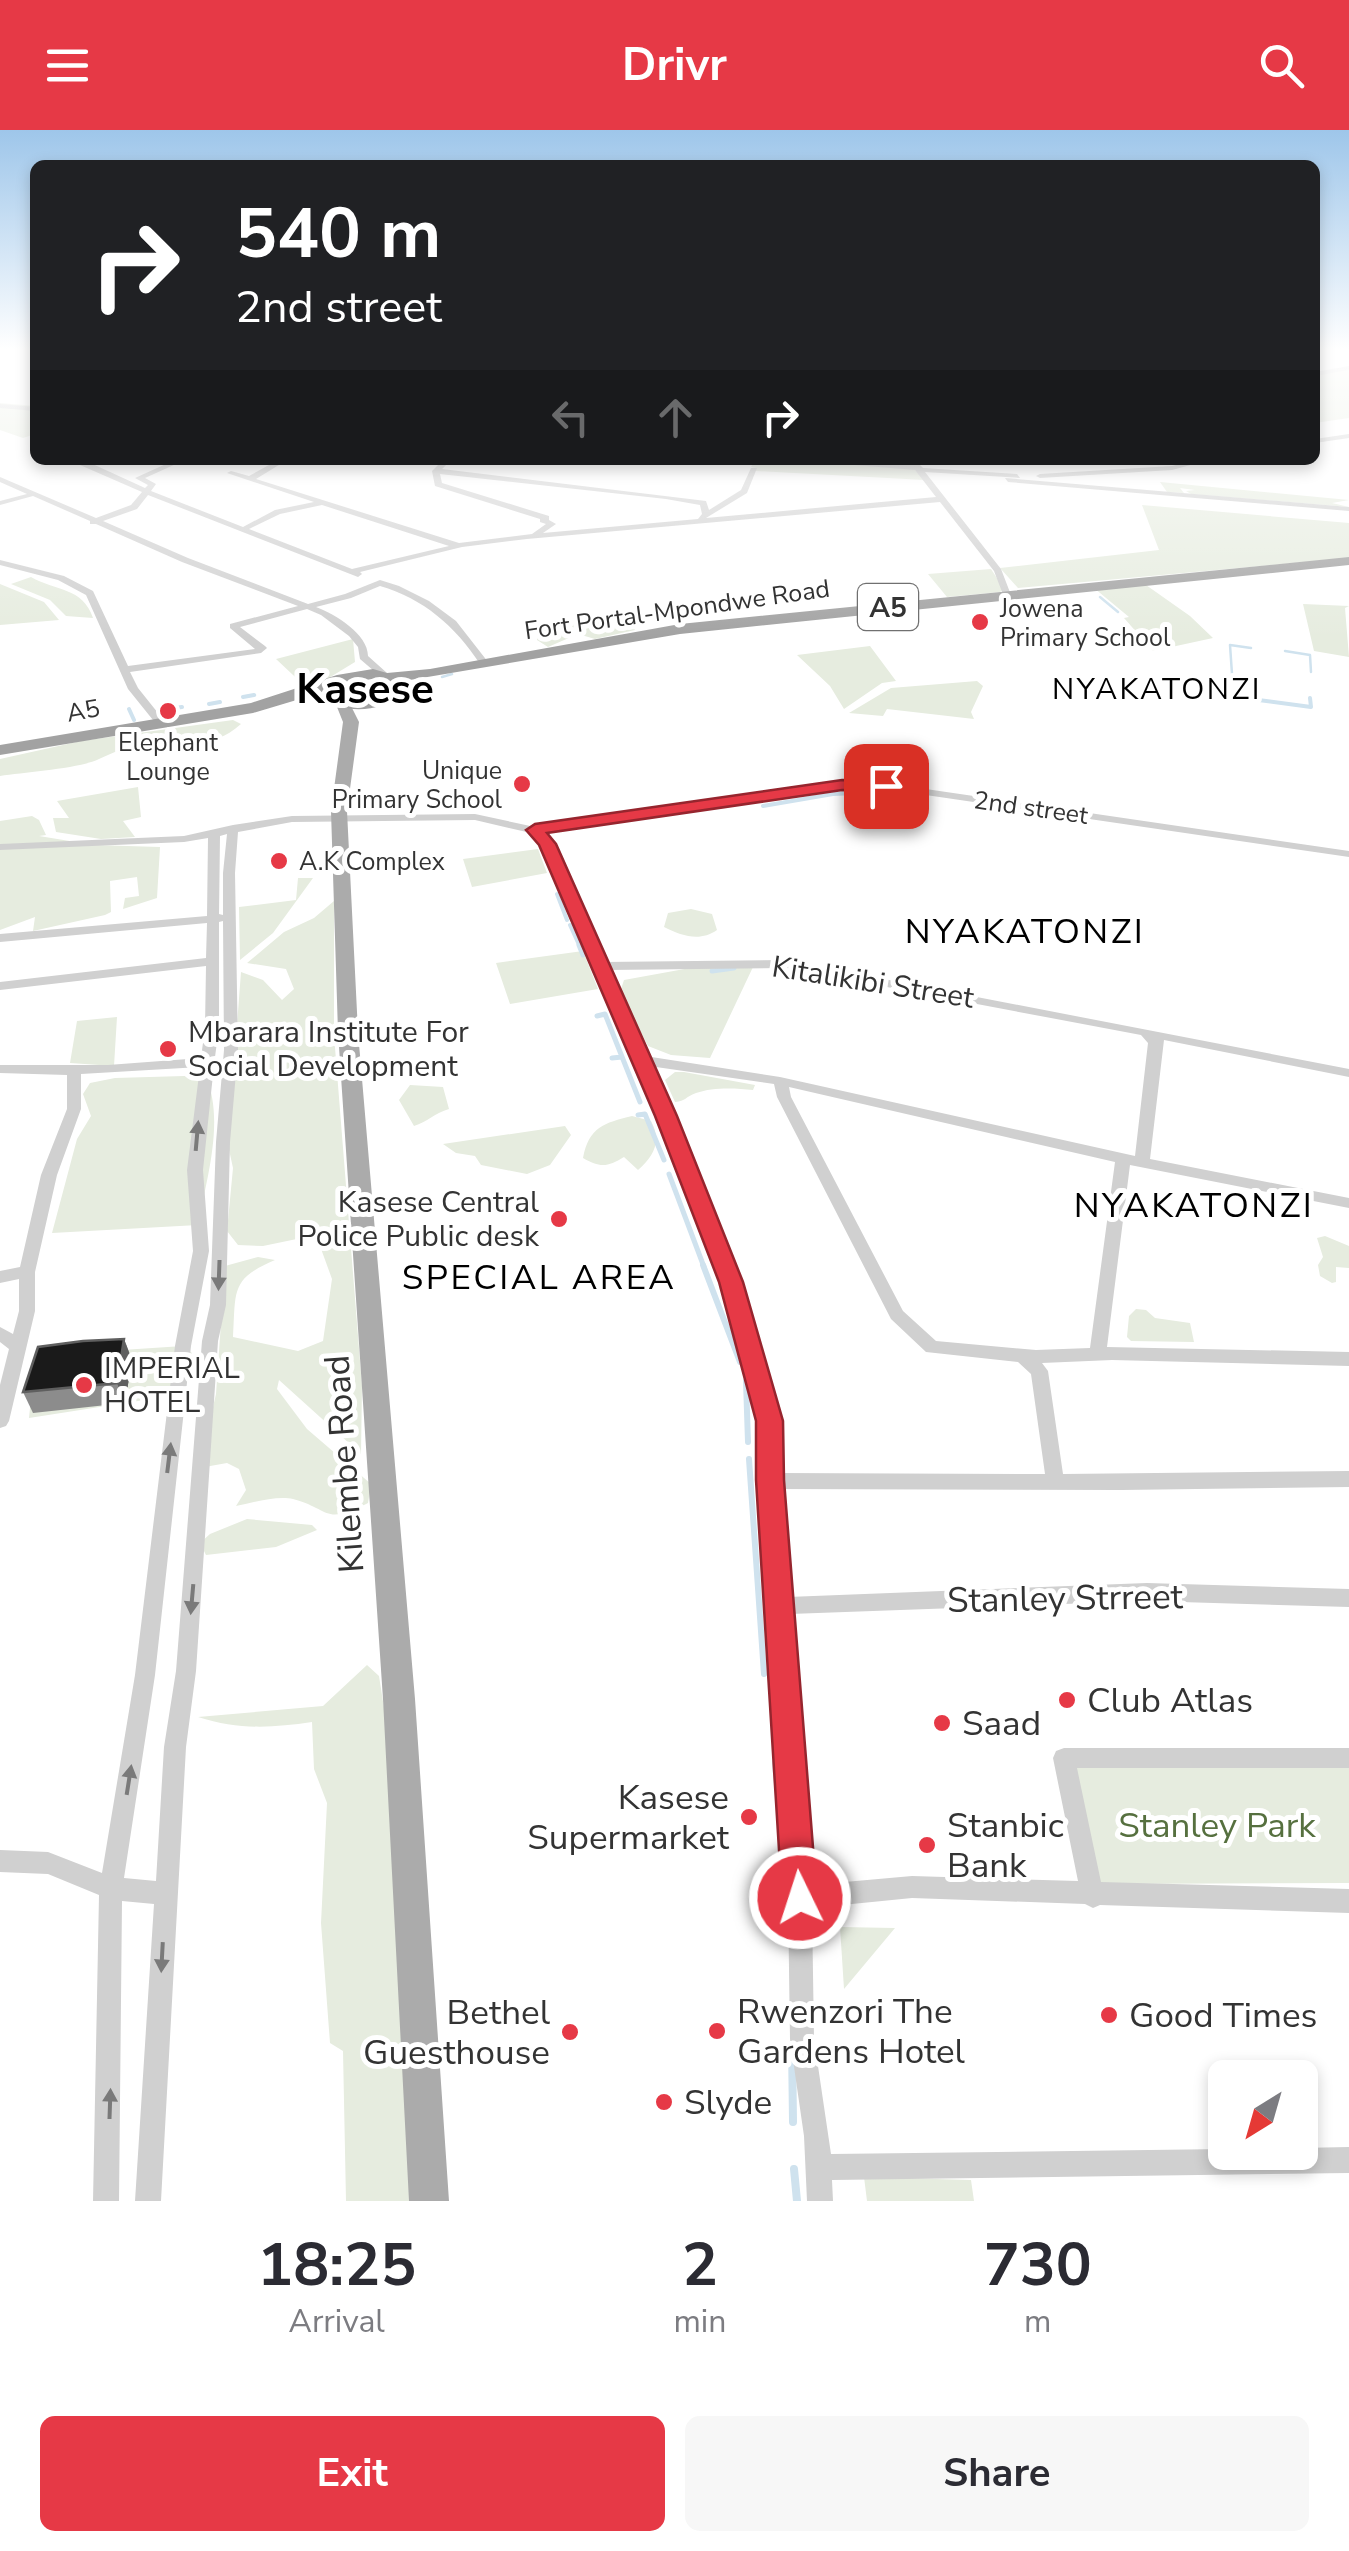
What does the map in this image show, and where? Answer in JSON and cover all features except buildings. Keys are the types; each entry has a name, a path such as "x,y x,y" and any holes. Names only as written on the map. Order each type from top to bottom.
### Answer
{"highway":[{"name":"Fort Portal-Mpondwe Road","path":"391,681 680,629 1349,561"},
{"name":"A5","path":"346,702 348,676 391,681"},
{"name":"A5","path":"0,750 292,700 346,702 391,681"}],"main road":[{"name":"Kilembe Road","path":"346,702 340,820 348,1032 399,1699 428,2201"}],"street":[{"path":"88,465 421,599 468,635 483,662"},
{"path":"94,522 125,513 152,484 139,478 170,465"},
{"path":"250,479 274,465"},
{"path":"436,471 443,465"},
{"path":"917,466 1019,476 1117,473 1184,465"},
{"path":"917,466 998,571 1007,595"},
{"path":"702,517 744,491 754,470"},
{"path":"436,471 554,482 703,503 702,517"},
{"path":"436,471 438,484 546,518 543,520 552,524 527,537"},
{"path":"231,472 459,546"},
{"path":"1019,476 1039,483"},
{"path":"0,479 94,522 334,619 363,646 363,657 348,676"},
{"path":"1008,480 1349,509"},
{"path":"0,503 30,495"},
{"path":"353,571 459,546 527,537 702,517 942,499"},
{"path":"246,528 278,512 320,503"},
{"path":"0,562 61,578 90,593 123,670 162,723"},
{"path":"123,670 258,652 262,648 233,626 380,584"},
{"path":"363,657 391,681"},
{"name":"2nd street","path":"535,830 842,785 878,785 1349,854"},
{"path":"0,847 184,839 292,819 475,817 535,830 548,844 731,1282 770,1421 770,1480 800,1898 802,2040 817,2136 820,2201"},
{"path":"148,2201 165,1894 210,1342 218,1305 230,1060 222,917 224,830"},
{"path":"0,938 222,917"},
{"path":"106,2201 111,1888 145,1675 183,1346 201,1251 195,1170 212,1027 213,961 222,917"},
{"path":"0,986 213,961"},
{"name":"Kitalikibi Street","path":"600,966 786,964 1349,1074"},
{"path":"1142,1162 1154,1036"},
{"path":"0,1069 74,1072 230,1060"},
{"path":"640,1060 780,1081 1123,1159 1349,1204"},
{"path":"0,1421 27,1312 27,1272 49,1175 74,1110 74,1072"},
{"path":"780,1081 897,1315 932,1347 1022,1355 1044,1363 1098,1353 1349,1359"},
{"path":"1098,1353 1123,1159"},
{"path":"0,1277 27,1272"},
{"path":"0,1332 19,1347"},
{"path":"1044,1363 1055,1482"},
{"path":"770,1480 1349,1478"},
{"name":"Stanley Strreet","path":"781,1606 1147,1592 1349,1598"},
{"path":"1092,1896 1064,1758 1349,1758"},
{"path":"0,1862 48,1863 111,1888 165,1894"},
{"path":"800,1898 912,1887 1349,1902"},
{"path":"818,2167 1349,2160"}],"green space":[{"path":"751,467 913,468 925,480 756,471"},
{"path":"1160,482 1349,500 1332,503 1349,507 1191,494 1186,491 1195,490 1180,488 1184,493 1167,492"},
{"path":"1142,505 1349,523 1349,558 1018,588 1000,568 1159,550"},
{"path":"991,569 1004,589 1000,592 947,597 928,574"},
{"path":"31,577 75,595 93,618 66,616 50,600 11,584"},
{"path":"0,584 44,602 59,620 0,625"},
{"path":"1146,585 1213,638 1153,651 1124,618 1129,617 1094,588"},
{"path":"1303,604 1349,606 1345,608 1349,657 1314,651"},
{"path":"594,619 631,621 635,630 595,639 578,634 548,647 537,640 539,625"},
{"path":"353,639 355,662 309,690 276,659"},
{"path":"870,646 896,681 882,683 844,709 830,686 797,655"},
{"path":"977,681 983,686 971,712 974,719 887,709 883,716 849,713 891,688"},
{"path":"233,720 241,724 207,741 148,742 78,765 0,776 0,759 81,741"},
{"path":"138,787 141,817 123,821 135,837 101,839 56,832 53,818 69,818 57,801"},
{"path":"32,816 39,820 46,835 39,836 94,845 160,847 157,898 123,909 125,898 139,896 137,877 110,881 111,912 105,915 33,931 35,917 0,930 0,821"},
{"path":"538,849 547,873 472,887 463,859"},
{"path":"298,878 313,878 273,933 240,960 239,907 296,900"},
{"path":"334,901 334,1035 362,1386 361,1454 279,1380 277,1389 307,1429 371,1484 368,1503 335,1514 287,1498 236,1506 246,1490 239,1469 227,1463 199,1468 216,1394 225,1266 258,1257 275,1260 250,1274 238,1288 233,1337 298,1351 323,1341 332,1279 316,1235 263,1246 238,1245 227,1231 233,1168 228,1145 241,972 263,980 282,1000 294,989 286,969 247,963 284,932 314,918"},
{"path":"691,909 712,914 717,930 691,936 664,927 668,913"},
{"path":"583,951 598,989 510,1004 496,963"},
{"path":"701,966 753,967 710,1058 671,1055 648,1046 620,992 624,980"},
{"path":"117,1017 114,1066 70,1063 77,1021"},
{"path":"675,1072 755,1085 753,1090 703,1091 675,1102 665,1080"},
{"path":"206,1077 214,1112 212,1151 198,1225 52,1233 77,1139 91,1116 83,1094 90,1083 115,1078"},
{"path":"410,1085 443,1087 449,1109 414,1126 399,1100"},
{"path":"632,1116 651,1121 656,1135 652,1154 638,1170 624,1157 604,1165 583,1158 589,1139 599,1128"},
{"path":"565,1126 571,1135 550,1165 527,1174 481,1165 475,1156 456,1153 443,1144"},
{"path":"1325,1236 1349,1246 1349,1268 1336,1267 1336,1282 1332,1283 1320,1276 1318,1265 1323,1257 1317,1238"},
{"path":"1136,1309 1146,1310 1155,1318 1190,1323 1194,1342 1131,1341 1127,1337 1129,1316"},
{"path":"183,1346 192,1353 183,1394 29,1418 34,1368 46,1355"},
{"path":"247,1519 312,1525 317,1530 276,1547 206,1555 200,1543 210,1534"},
{"path":"367,1665 379,1676 392,1759 415,2201 346,2201 343,2051 330,2043 321,1923 327,1803 314,1769 312,1722 255,1727 198,1717 323,1706"},
{"name":"Stanley Park","path":"1073,1765 1349,1767 1349,1883 1098,1884"},
{"path":"840,1927 895,1928 844,1989"},
{"path":"864,2177 971,2180 974,2201 867,2201"}],"waterway":[{"path":"1100,597 1118,612"},
{"path":"1232,674 1230,645 1251,648"},
{"path":"1285,651 1310,655 1311,672"},
{"path":"442,677 452,674"},
{"path":"254,695 243,697 255,695"},
{"path":"1243,698 1311,707 1310,698"},
{"path":"209,704 220,702"},
{"path":"160,710 182,707"},
{"path":"129,709 134,720"},
{"path":"763,806 833,794 878,792"},
{"path":"557,894 567,920"},
{"path":"570,925 580,947"},
{"path":"579,945 583,955"},
{"path":"712,971 734,968"},
{"path":"597,1016 605,1014 640,1102"},
{"path":"612,1058 622,1057"},
{"path":"638,1115 645,1114 664,1160"},
{"path":"669,1174 704,1267"},
{"path":"703,1265 740,1362"},
{"path":"746,1381 748,1442"},
{"path":"749,1459 764,1674"},
{"path":"776,1763 785,1860"},
{"path":"792,2045 793,2122"},
{"path":"794,2169 797,2201"}],"place":[{"name":"Jowena Primary School","path":"980,622"},
{"name":"Elephant Lounge","path":"168,711"},
{"name":"Unique Primary School","path":"522,784"},
{"name":"A.K Complex","path":"279,861"},
{"name":"Mbarara Institute For Social Development","path":"168,1049"},
{"name":"Kasese Central Police Public desk","path":"559,1219"},
{"name":"IMPERIAL HOTEL","path":"84,1385"},
{"name":"Club Atlas","path":"1067,1700"},
{"name":"Saad","path":"942,1723"},
{"name":"Kasese Supermarket","path":"749,1817"},
{"name":"Stanbic Bank","path":"927,1845"},
{"name":"Good Times","path":"1109,2015"},
{"name":"Rwenzori The Gardens Hotel","path":"717,2031"},
{"name":"Bethel Guesthouse","path":"570,2032"},
{"name":"Slyde","path":"664,2102"}],"district":[{"name":"Kasese","path":"365,688"},
{"name":"NYAKATONZI","path":"1157,689"},
{"name":"NYAKATONZI","path":"1025,931"},
{"name":"NYAKATONZI","path":"1194,1205"},
{"name":"SPECIAL AREA","path":"539,1277"}],"route":[{"path":"800,1898 770,1480 770,1421 759,1376 731,1282 666,1116 548,844 535,830 842,785 886,786"}]}
